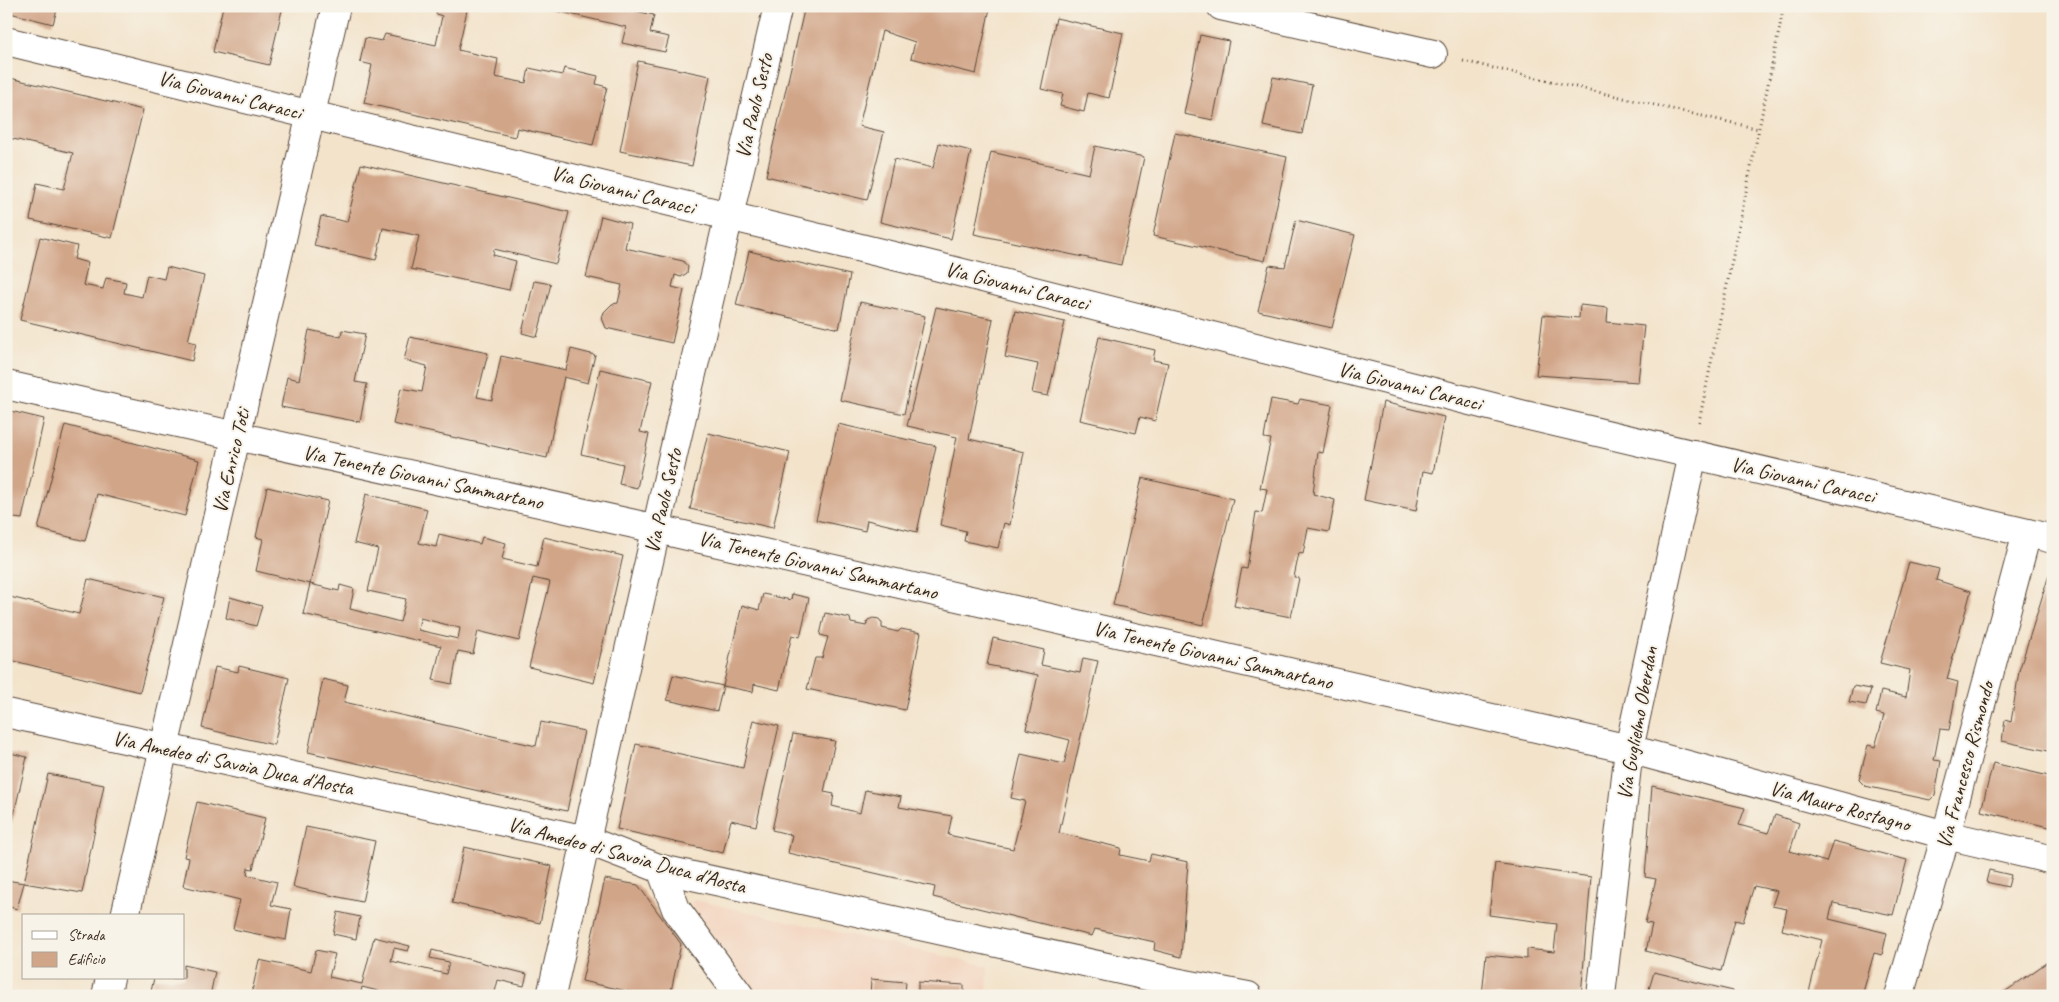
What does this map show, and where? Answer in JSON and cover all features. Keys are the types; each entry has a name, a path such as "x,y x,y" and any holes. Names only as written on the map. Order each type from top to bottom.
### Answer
{"street":[{"name":"Via Enrico Toti","path":"125,914 336,6"},
{"name":"Via Paolo Sesto","path":"551,996 656,529 778,6"},
{"path":"1222,6 1433,54"},
{"name":"Via Giovanni Caracci","path":"6,41 941,267 1521,414 1695,443 2040,536"},
{"name":"Via Tenente Giovanni Sammartano","path":"6,385 1629,748"},
{"name":"Via Guglielmo Oberdan","path":"1600,996 1629,748 1695,443"},
{"name":"Via Francesco Rismondo","path":"1899,996 1946,835 2040,536"},
{"name":"Via Amedeo di Savoia Duca d'Aosta","path":"6,714 586,840 661,869 1175,982 1248,996"},
{"name":"Via Mauro Rostagno","path":"1629,748 1946,835 2053,860"},
{"path":"661,869 676,909 740,996"},
{"path":"106,996 110,980"}],"path":[{"path":"1695,443 1784,6"},
{"path":"1433,54 1759,129"}],"shaded area":[{"path":"695,900 988,966 987,996 758,996 694,910 691,903"}],"building":[{"path":"6,6 58,6 53,24 6,12"},
{"path":"223,6 283,6 269,65 213,52"},
{"path":"438,6 468,6 458,50 498,59 495,77 526,83 529,68 562,75 564,68 598,76 596,84 607,87 593,145 517,128 515,137 364,103 372,65 360,62 365,38 382,41 385,34 436,45 442,16 436,14"},
{"path":"536,6 621,6 621,8 654,15 650,33 669,37 665,52 622,43 626,27"},
{"path":"805,6 980,6 990,8 976,74 911,58 915,42 882,31 859,126 884,132 867,200 766,176"},
{"path":"1056,18 1123,33 1109,98 1088,93 1084,112 1060,106 1063,94 1041,89"},
{"path":"1200,35 1229,41 1213,120 1184,114"},
{"path":"638,61 710,76 692,166 620,151"},
{"path":"6,77 143,110 112,238 30,220 37,183 64,189 73,153 9,138 6,145"},
{"path":"1273,77 1312,85 1302,134 1263,126"},
{"path":"1175,133 1287,157 1265,261 1153,236"},
{"path":"939,143 971,151 951,239 880,222 894,159 933,168"},
{"path":"1095,146 1144,157 1121,265 974,234 991,152 1089,174"},
{"path":"361,164 569,212 556,264 494,249 493,255 516,261 509,290 411,269 419,236 383,228 376,260 314,246 321,216 347,222"},
{"path":"601,216 630,224 625,248 683,261 688,267 687,273 681,277 675,275 672,287 684,290 672,343 606,328 602,318 604,312 612,304 618,303 622,285 586,277"},
{"path":"1296,220 1355,235 1332,328 1258,311 1269,265 1285,267"},
{"path":"40,237 77,246 74,259 88,263 83,285 103,289 106,278 126,282 124,293 142,297 147,275 164,279 167,267 204,276 188,341 196,343 192,361 20,320"},
{"path":"749,251 850,275 839,329 736,305"},
{"path":"534,281 551,284 537,337 522,333"},
{"path":"860,302 925,316 904,414 840,400"},
{"path":"1580,305 1608,308 1607,322 1644,326 1638,382 1536,375 1543,315 1579,318"},
{"path":"936,307 993,319 969,439 1024,452 1010,525 1004,523 998,548 964,541 966,531 940,525 957,437 907,426"},
{"path":"1015,311 1065,322 1048,396 1032,393 1038,364 1005,357"},
{"path":"309,330 341,337 342,330 365,334 355,382 367,384 360,422 281,407 287,377 299,380"},
{"path":"410,337 488,353 477,397 492,400 501,356 566,370 571,349 595,355 588,383 564,377 547,458 393,424 401,388 422,392 427,366 404,360"},
{"path":"1099,337 1155,350 1153,360 1168,363 1155,421 1140,417 1136,433 1080,420"},
{"path":"600,369 652,381 640,432 649,434 637,488 619,484 623,464 581,454"},
{"path":"1271,399 1298,404 1300,399 1332,405 1323,453 1318,452 1313,494 1335,500 1329,532 1308,528 1303,554 1299,553 1294,577 1299,578 1291,617 1234,606 1242,568 1247,569 1256,512 1262,513 1267,489 1260,488 1271,439 1264,438"},
{"path":"1383,402 1444,417 1433,473 1423,471 1416,511 1364,500"},
{"path":"6,410 44,419 22,519 6,517"},
{"path":"838,424 936,446 917,532 867,520 865,531 816,520"},
{"path":"65,425 199,460 185,516 97,494 85,541 38,529"},
{"path":"708,433 790,452 773,528 690,509"},
{"path":"1142,478 1233,499 1203,625 1113,605"},
{"path":"267,487 328,501 310,584 256,571 263,539 256,537"},
{"path":"366,494 427,509 419,543 436,547 439,534 480,544 482,537 506,543 502,559 537,567 544,537 623,556 594,683 529,667 550,582 533,578 519,641 478,631 473,654 458,651 452,684 433,680 441,646 303,614 310,584 339,591 340,585 354,589 350,609 400,622 406,599 368,591 378,549 354,543","holes":["420,618 460,628 458,639 418,630"]},
{"path":"1909,562 1939,569 1936,580 1971,591 1947,679 1958,682 1949,730 1940,729 1934,760 1941,761 1935,795 1930,800 1865,786 1859,780 1868,745 1875,747 1884,715 1876,713 1881,691 1906,697 1910,670 1880,663"},
{"path":"2049,575 2053,577 2053,752 2002,741 2005,720 2011,722 2019,671"},
{"path":"88,579 164,597 140,692 6,659 6,610 10,597 79,614"},
{"path":"763,594 791,600 792,594 809,598 800,637 792,635 779,690 754,684 753,692 723,686 742,605 759,610"},
{"path":"230,597 262,606 256,626 226,618"},
{"path":"825,613 850,618 851,623 866,626 868,620 873,618 879,619 882,623 882,628 898,632 901,629 921,633 905,710 807,689 815,658 822,658 828,637 820,635"},
{"path":"993,638 1044,650 1041,665 1080,673 1083,658 1098,661 1059,833 1121,848 1120,855 1149,861 1151,854 1188,862 1181,957 1154,950 1155,942 1095,929 1092,936 933,897 935,887 788,853 792,835 772,830 793,734 835,741 824,792 834,794 832,806 860,813 865,790 901,797 899,807 952,816 948,835 1013,849 1025,801 1011,798 1021,754 1064,764 1070,740 1026,729 1038,675 987,665"},
{"path":"239,666 289,678 274,745 202,728 215,667 238,672"},
{"path":"673,675 723,686 717,711 667,700"},
{"path":"323,679 348,685 344,702 536,746 541,722 584,731 567,811 308,752"},
{"path":"1853,686 1871,689 1866,705 1849,702"},
{"path":"753,720 779,726 756,826 731,820 723,853 617,829 636,744 743,768"},
{"path":"6,752 27,757 12,823 6,822"},
{"path":"1993,763 2053,777 2053,828 1981,811"},
{"path":"48,774 104,785 82,893 24,883"},
{"path":"1652,786 1745,808 1739,825 1768,833 1775,815 1799,823 1790,851 1826,862 1833,841 1907,860 1893,915 1833,903 1829,919 1887,933 1882,955 1874,953 1862,996 1808,996 1822,940 1782,930 1787,909 1772,906 1777,891 1754,886 1743,922 1735,920 1721,971 1646,951 1652,924 1645,923 1656,879 1645,877"},
{"path":"197,802 265,818 253,869 248,868 247,875 277,882 271,905 291,909 286,940 233,929 240,900 183,886 189,858 184,857"},
{"path":"306,827 375,841 362,902 293,887"},
{"path":"464,847 552,866 540,923 452,903"},
{"path":"1495,863 1591,877 1581,996 1482,996 1486,955 1527,959 1527,949 1554,952 1557,924 1489,915"},
{"path":"1989,870 2011,875 2008,887 1986,882"},
{"path":"605,879 638,885 681,944 670,996 649,996 582,981"},
{"path":"6,880 24,883 17,909 6,906"},
{"path":"338,912 360,917 356,939 333,934"},
{"path":"374,937 410,946 408,951 394,948 391,961 446,974 449,962 430,958 432,950 527,974 524,986 498,980 494,996 398,996 362,987 360,996 251,996 259,960 311,971 316,950 335,954 329,977 362,984"},
{"path":"2053,958 2053,996 1999,996"},
{"path":"185,965 215,972 210,996 150,996 154,980 185,980"},
{"path":"1654,972 1733,991 1732,996 1647,996"},
{"path":"871,979 906,982 905,993 918,993 918,982 964,985 964,996 870,996"}]}
